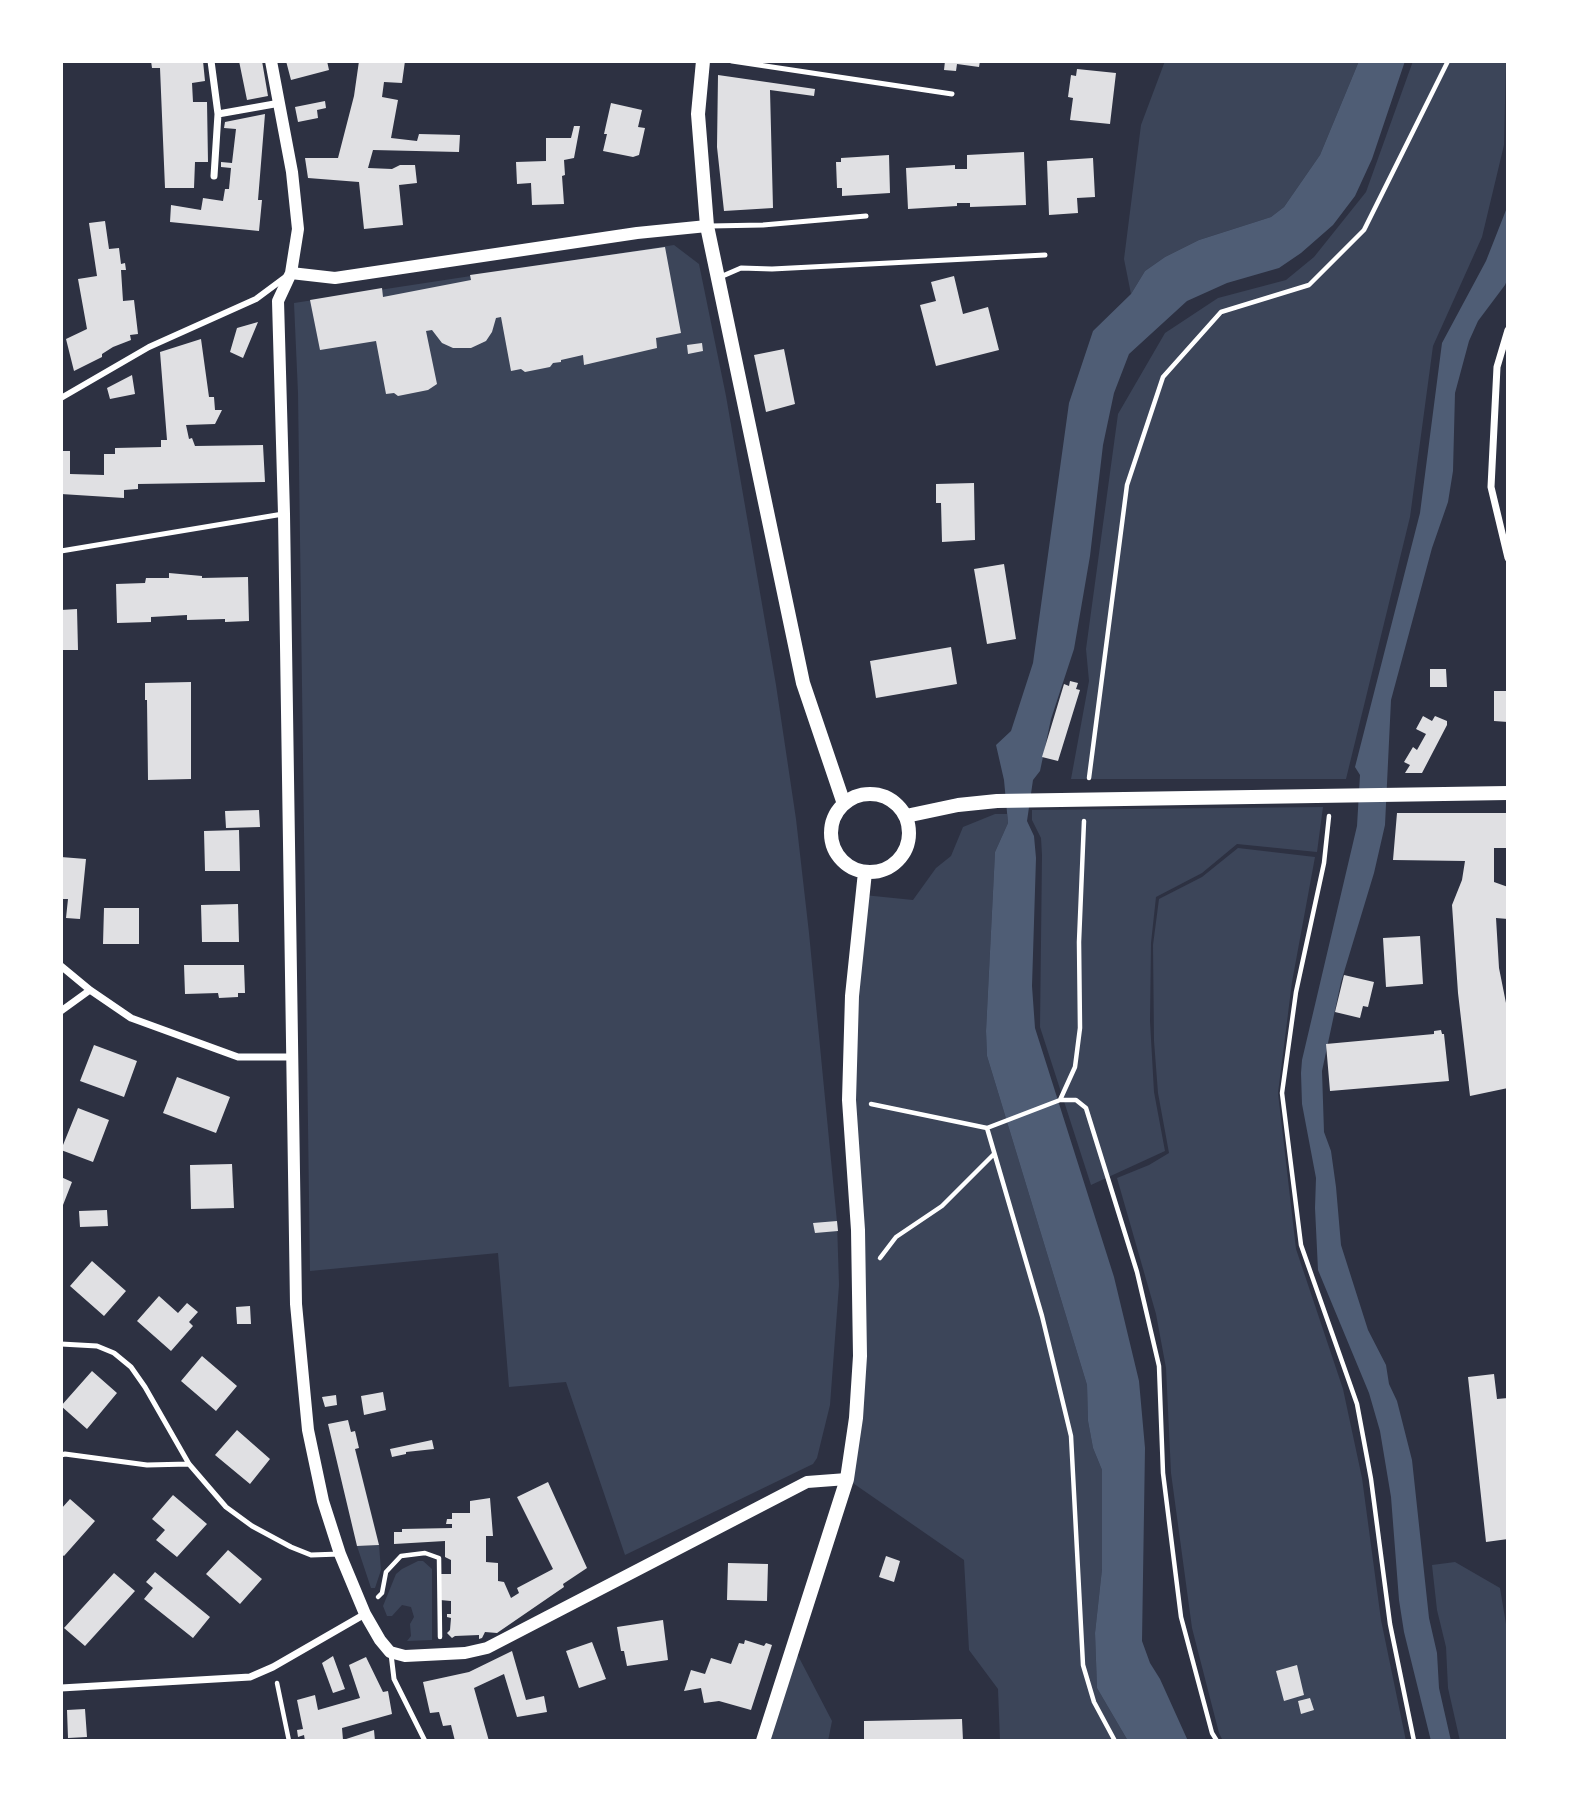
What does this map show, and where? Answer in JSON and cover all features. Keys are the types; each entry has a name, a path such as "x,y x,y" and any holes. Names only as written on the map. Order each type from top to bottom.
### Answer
{"main road":[{"path":"703,61 698,114 707,226 803,683 844,804"},
{"path":"906,816 997,800 1508,793"},
{"path":"877,795 897,805 906,816 909,837 901,857 885,870 865,873 845,864 833,845 832,823 844,804 854,798 877,795"},
{"path":"763,1741 847,1479 856,1418 859,1286 849,1100 852,996 865,873"}],"street":[{"path":"211,61 218,114 214,176"},
{"path":"271,61 281,103 298,229 291,273 278,301 284,514 296,1304 309,1430 323,1501 340,1554 364,1610 380,1640 390,1651 405,1656 440,1656 487,1648 807,1482 847,1479"},
{"path":"218,114 281,103"},
{"path":"61,398 149,347 256,299 291,273 335,278 637,233 707,226"},
{"path":"1508,330 1497,367 1491,486 1508,558"},
{"path":"61,966 131,1018 238,1057 292,1057"},
{"path":"61,1011 90,990"},
{"path":"61,1688 250,1677 273,1667 364,1610"}],"lane":[{"path":"732,61 952,94"},
{"path":"707,226 763,225 866,216"},
{"path":"718,278 741,268 772,269 1045,255"},
{"path":"61,551 284,514"},
{"path":"61,1344 97,1346 114,1353 131,1367 189,1464 226,1507 252,1526 311,1555 340,1554"},
{"path":"61,1455 147,1465 189,1464"},
{"path":"390,1651 394,1679 425,1741"}],"path":[{"path":"1060,1100 1075,1067 1080,1028 1081,884 1087,798 1126,485 1163,377 1220,312 1309,285 1364,230 1448,61"},
{"path":"1331,794 1324,863 1296,992 1282,1093 1301,1245 1357,1404 1371,1479 1390,1624 1413,1741"},
{"path":"849,1100 987,1128 1060,1100 1076,1100 1086,1108 1137,1272 1159,1366 1163,1473 1181,1617 1212,1733 1217,1741"},
{"path":"987,1128 1042,1316 1072,1436 1083,1665 1094,1702 1115,1741"},
{"path":"859,1286 896,1237 942,1206 995,1154"},
{"path":"364,1610 382,1593 386,1572 401,1556 425,1553 439,1558 440,1656"},
{"path":"273,1667 289,1741"}],"shaded area":[{"path":"1165,61 1359,61 1320,155 1284,207 1271,217 1199,240 1165,257 1145,271 1131,294 1124,259 1141,125"},
{"path":"1359,61 1405,61 1372,159 1355,196 1333,225 1279,268 1227,283 1187,301 1129,354 1114,393 1103,445 1090,556 1074,649 1051,719 1040,771 1033,780 1027,821 1034,836 1036,858 1032,986 1035,1028 1114,1277 1139,1381 1145,1448 1142,1641 1188,1741 1128,1741 1097,1688 1095,1633 1102,1569 1102,1470 1093,1448 1088,1421 1087,1385 987,1056 995,852 1008,823 1004,780 996,745 1011,731 1033,663 1069,403 1093,331 1131,294 1145,271 1165,257 1199,240 1271,217 1284,207 1320,155"},
{"path":"1413,61 1506,61 1504,145 1482,237 1433,346 1410,517 1346,779 1071,779 1089,681 1086,649 1118,414 1165,333 1218,298 1286,280 1314,257 1366,192"},
{"path":"1508,205 1508,278 1478,321 1469,341 1455,393 1453,471 1448,502 1432,548 1391,700 1385,825 1374,873 1341,982 1322,1071 1324,1132 1331,1151 1341,1245 1368,1330 1386,1365 1389,1384 1397,1401 1412,1460 1429,1618 1437,1653 1439,1688 1451,1741 1431,1741 1404,1632 1391,1497 1380,1431 1369,1393 1318,1270 1316,1178 1302,1104 1301,1073 1357,826 1360,775 1355,767 1420,513 1442,343 1486,261"},
{"path":"674,245 699,264 726,396 776,685 796,819 809,933 837,1222 839,1285 830,1405 817,1458 813,1464 625,1555 566,1382 509,1387 498,1253 310,1271 298,393 294,303"},
{"path":"1323,807 1317,852 1237,844 1202,873 1156,897 1151,943 1150,1021 1154,1092 1165,1151 1091,1185 1040,1027 1042,855 1041,838 1032,820 1032,810"},
{"path":"995,814 1007,814 1008,823 995,852 987,1056 1087,1385 1088,1421 1093,1448 1102,1470 1102,1569 1095,1633 1097,1688 1128,1741 1000,1741 998,1689 969,1650 964,1560 847,1479 856,1418 849,1100 864,895 913,900 936,868 951,856 963,827"},
{"path":"1238,848 1315,857 1292,982 1278,1093 1296,1249 1343,1389 1362,1478 1381,1620 1406,1741 1223,1741 1192,1628 1171,1473 1166,1368 1156,1314 1117,1178 1149,1165 1169,1153 1158,1093 1154,1041 1153,945 1159,899 1202,877"},
{"path":"379,1545 381,1570 375,1588 371,1588 357,1546"},
{"path":"418,1561 423,1561 432,1569 432,1640 407,1641 411,1636 410,1624 414,1617 411,1607 402,1605 392,1616 387,1616 383,1606 396,1574"},
{"path":"1455,1562 1500,1588 1508,1636 1508,1741 1460,1741 1448,1688 1446,1647 1437,1610 1432,1565"},
{"path":"793,1646 832,1721 828,1741 763,1741"}],"building":[{"path":"151,61 203,61 205,81 192,83 193,102 207,102 208,162 195,162 194,188 165,188 160,68 152,68"},
{"path":"239,61 262,61 268,96 247,100"},
{"path":"286,61 327,61 329,70 291,80"},
{"path":"359,61 405,61 402,83 384,82 382,97 398,100 391,138 417,141 419,134 460,135 459,152 373,150 368,168 392,169 400,165 415,165 417,183 399,185 403,225 364,229 359,182 308,178 305,158 338,158 354,96"},
{"path":"945,61 980,61 979,67 957,64 956,71 944,70"},
{"path":"1077,69 1116,73 1110,124 1070,120 1073,98 1068,97 1071,75 1076,76"},
{"path":"718,75 815,89 814,96 770,90 773,208 724,211 717,147"},
{"path":"325,101 326,108 317,110 318,118 298,122 295,107"},
{"path":"611,103 642,110 638,127 645,128 639,155 633,157 603,151"},
{"path":"265,114 258,200 262,200 259,231 170,222 171,205 201,210 203,198 223,201 225,189 229,189 231,168 221,167 221,162 232,163 236,129 224,128 225,122"},
{"path":"574,126 580,126 574,158 564,160 564,204 532,205 531,183 517,184 516,162 546,161 546,138 571,138"},
{"path":"1024,152 1026,205 970,207 970,203 957,203 957,206 908,209 906,168 955,165 955,169 967,169 967,155"},
{"path":"889,155 890,193 842,196 842,188 837,188 836,162 841,162 841,158"},
{"path":"1093,158 1095,197 1077,198 1078,213 1049,215 1047,161"},
{"path":"105,221 109,249 119,248 121,264 125,263 126,270 121,270 123,301 134,300 138,334 130,335 131,340 113,347 102,354 102,357 74,371 66,339 87,329 78,279 97,276 89,223"},
{"path":"665,247 681,333 656,338 657,348 584,365 583,355 561,360 550,367 525,372 521,369 511,371 501,317 496,318 486,341 471,348 453,348 442,343 432,330 426,331 437,384 428,390 398,396 394,393 386,394 376,341 320,350 310,300 382,288 383,297 471,280 470,275"},
{"path":"954,276 963,314 988,307 999,350 936,366 920,305 936,301 931,282"},
{"path":"258,322 243,358 230,352 237,328"},
{"path":"201,339 209,397 214,397 215,410 222,410 215,424 186,425 189,439 192,438 195,446 263,445 265,482 138,484 138,489 124,490 124,498 61,494 61,451 70,451 70,474 104,475 104,454 115,454 115,448 161,447 161,440 167,440 160,352"},
{"path":"702,343 703,351 688,354 687,345"},
{"path":"784,349 795,404 766,412 754,355"},
{"path":"132,375 135,394 110,399 107,388"},
{"path":"974,483 975,540 942,542 941,503 936,503 936,484"},
{"path":"1004,564 1016,639 987,644 974,569"},
{"path":"169,573 202,578 248,577 249,621 187,620 187,615 151,617 151,622 117,623 116,584 145,583 146,578 169,578"},
{"path":"77,609 78,650 61,650 61,610"},
{"path":"951,647 957,684 876,698 870,661"},
{"path":"1430,669 1446,669 1447,687 1430,687"},
{"path":"1070,681 1078,683 1076,689 1080,690 1058,761 1042,757 1064,684 1069,686"},
{"path":"191,682 191,779 148,780 145,683"},
{"path":"1494,691 1508,691 1508,722 1494,721"},
{"path":"1423,716 1432,721 1435,716 1447,721 1447,725 1422,773 1405,773 1410,765 1404,762 1413,747 1417,750 1426,734 1416,729"},
{"path":"259,810 260,827 226,828 225,811"},
{"path":"1397,813 1508,813 1508,848 1494,848 1494,882 1508,887 1508,919 1496,918 1499,968 1508,1013 1508,1088 1470,1096 1458,993 1452,905 1462,880 1465,861 1393,860"},
{"path":"239,830 240,871 205,871 204,831"},
{"path":"61,857 86,859 80,919 66,918 68,899 61,899"},
{"path":"238,904 239,942 202,942 201,905"},
{"path":"104,908 139,908 139,944 103,944"},
{"path":"1420,936 1423,984 1386,987 1383,938"},
{"path":"184,965 244,965 245,993 238,993 238,997 219,998 218,993 185,994"},
{"path":"1344,975 1374,982 1368,1007 1363,1006 1360,1018 1335,1012"},
{"path":"1441,1030 1444,1034 1449,1081 1330,1091 1326,1044 1434,1034 1434,1031"},
{"path":"94,1045 137,1061 124,1097 80,1081"},
{"path":"177,1077 230,1097 216,1133 163,1113"},
{"path":"78,1108 109,1120 93,1162 61,1150"},
{"path":"232,1164 234,1208 191,1209 190,1165"},
{"path":"61,1177 72,1182 63,1205 61,1204"},
{"path":"107,1210 108,1226 80,1227 79,1211"},
{"path":"837,1221 838,1231 815,1233 813,1223"},
{"path":"92,1261 126,1291 104,1316 70,1286"},
{"path":"159,1296 178,1313 187,1303 198,1312 189,1322 193,1326 171,1351 137,1321"},
{"path":"250,1306 251,1324 237,1324 236,1307"},
{"path":"202,1356 237,1386 216,1411 181,1381"},
{"path":"92,1371 117,1393 87,1429 61,1406"},
{"path":"1494,1374 1497,1399 1508,1398 1508,1539 1486,1542 1468,1377"},
{"path":"383,1392 386,1410 364,1415 361,1396"},
{"path":"336,1395 337,1405 325,1407 322,1397"},
{"path":"348,1420 351,1432 355,1431 359,1448 355,1449 379,1545 357,1546 328,1424"},
{"path":"237,1430 270,1459 250,1484 215,1455"},
{"path":"432,1440 434,1449 406,1452 392,1457 390,1449"},
{"path":"548,1482 587,1568 497,1633 485,1632 479,1639 479,1635 452,1638 447,1633 450,1630 451,1618 447,1617 447,1614 451,1614 451,1601 440,1600 440,1574 451,1574 451,1560 445,1557 445,1541 394,1544 394,1532 402,1532 402,1529 452,1528 452,1524 446,1524 447,1519 452,1519 452,1513 470,1513 470,1501 490,1498 493,1536 486,1536 486,1562 498,1563 498,1581 504,1582 511,1598 519,1593 517,1588 553,1569 517,1497"},
{"path":"173,1495 207,1524 177,1557 156,1540 165,1530 152,1519"},
{"path":"70,1499 95,1521 64,1556 61,1554 61,1509"},
{"path":"228,1550 262,1579 240,1604 206,1574"},
{"path":"886,1556 900,1561 894,1582 879,1577"},
{"path":"728,1563 768,1564 767,1601 727,1600"},
{"path":"155,1572 210,1617 193,1638 144,1599 153,1588 146,1582"},
{"path":"114,1573 135,1591 85,1646 64,1628"},
{"path":"663,1620 668,1660 627,1666 617,1627"},
{"path":"745,1640 764,1646 766,1643 772,1645 751,1710 719,1701 704,1703 701,1688 684,1691 691,1670 705,1674 711,1658 731,1664 739,1643 744,1644"},
{"path":"592,1642 606,1679 579,1688 566,1651"},
{"path":"512,1651 526,1700 544,1696 547,1712 517,1717 504,1674 474,1688 489,1741 455,1741 451,1725 443,1726 439,1712 430,1713 423,1682 469,1672"},
{"path":"333,1656 345,1689 333,1693 322,1663"},
{"path":"366,1657 383,1692 388,1691 392,1714 342,1728 343,1740 374,1730 375,1741 305,1741 304,1735 298,1737 297,1730 303,1729 297,1700 315,1695 318,1710 360,1698 349,1665"},
{"path":"1297,1665 1304,1695 1284,1701 1276,1671"},
{"path":"1310,1698 1314,1710 1301,1714 1298,1701"},
{"path":"85,1709 87,1737 68,1738 67,1710"},
{"path":"962,1719 963,1741 864,1741 864,1721"}]}
